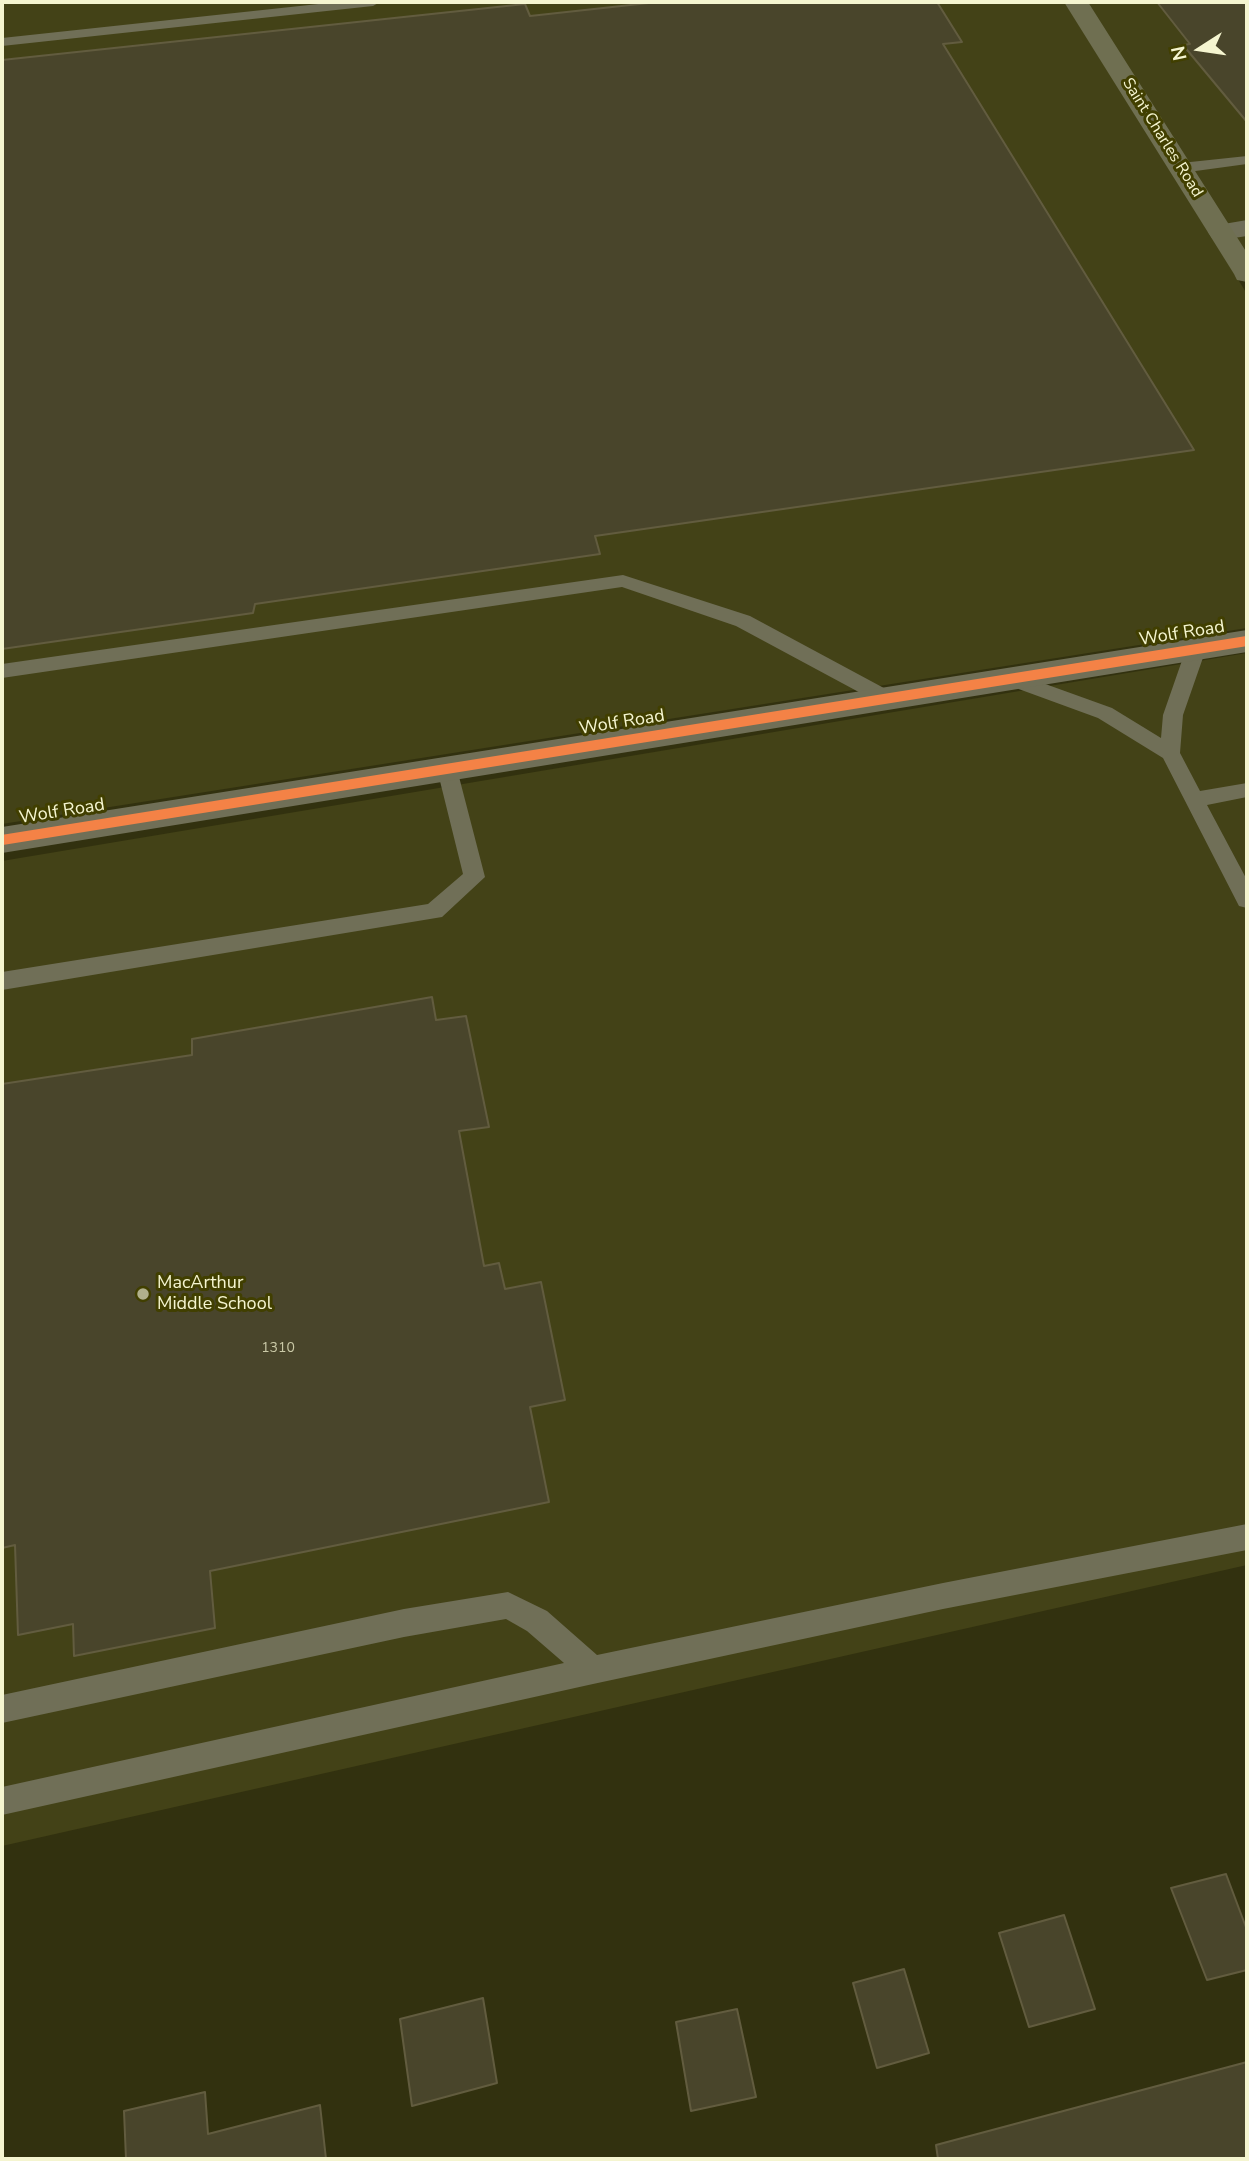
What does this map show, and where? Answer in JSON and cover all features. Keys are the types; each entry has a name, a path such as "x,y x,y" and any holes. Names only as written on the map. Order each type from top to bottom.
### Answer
{"main road":[{"name":"Saint Charles Road","path":"1076,2 1247,274"}],"street":[{"path":"1221,232 1247,228"},
{"name":"Wolf Road","path":"2,840 1247,641"}],"lane":[{"path":"2,42 373,2"},
{"path":"1181,168 1247,160"},
{"path":"2,671 623,581 743,621 888,699"},
{"path":"1170,753 1174,715 1196,649"},
{"path":"1012,678 1105,713 1170,753 1247,900"},
{"path":"2,981 434,911 474,877 447,769"},
{"path":"1194,800 1247,790"},
{"path":"2,1801 593,1670 943,1596 1247,1537"},
{"path":"2,1709 404,1623 508,1605 537,1621 593,1670"}],"shaded area":[{"path":"2,2 1068,2 1247,294 1247,628 2,824"},
{"path":"1085,2 1247,2 1247,256"},
{"path":"1247,653 1247,1565 2,1846 2,861"}],"building":[{"path":"658,2 937,2 962,42 943,44 1194,450 595,536 600,554 255,604 253,613 2,649 2,60 525,4 530,16"},
{"path":"1157,2 1247,2 1247,122 1183,45 1190,44"},
{"path":"432,997 436,1020 466,1016 489,1127 459,1131 484,1266 499,1263 505,1289 541,1282 565,1400 530,1407 549,1502 210,1571 215,1628 74,1656 73,1624 18,1635 15,1545 2,1548 2,1084 192,1055 192,1039"},
{"path":"1226,1874 1247,1930 1247,1970 1207,1980 1171,1888"},
{"path":"1064,1915 1095,2009 1029,2027 999,1933"},
{"path":"904,1969 929,2053 877,2068 853,1983"},
{"path":"483,1998 497,2083 412,2106 400,2019"},
{"path":"737,2009 756,2097 691,2111 676,2022"},
{"path":"1247,2062 1247,2159 938,2159 936,2145"},
{"path":"205,2092 208,2134 320,2105 326,2159 126,2159 124,2111"}],"cycle path":[{"path":"2,840 1247,641"}],"place":[{"name":"MacArthur Middle School","path":"143,1294"}]}
